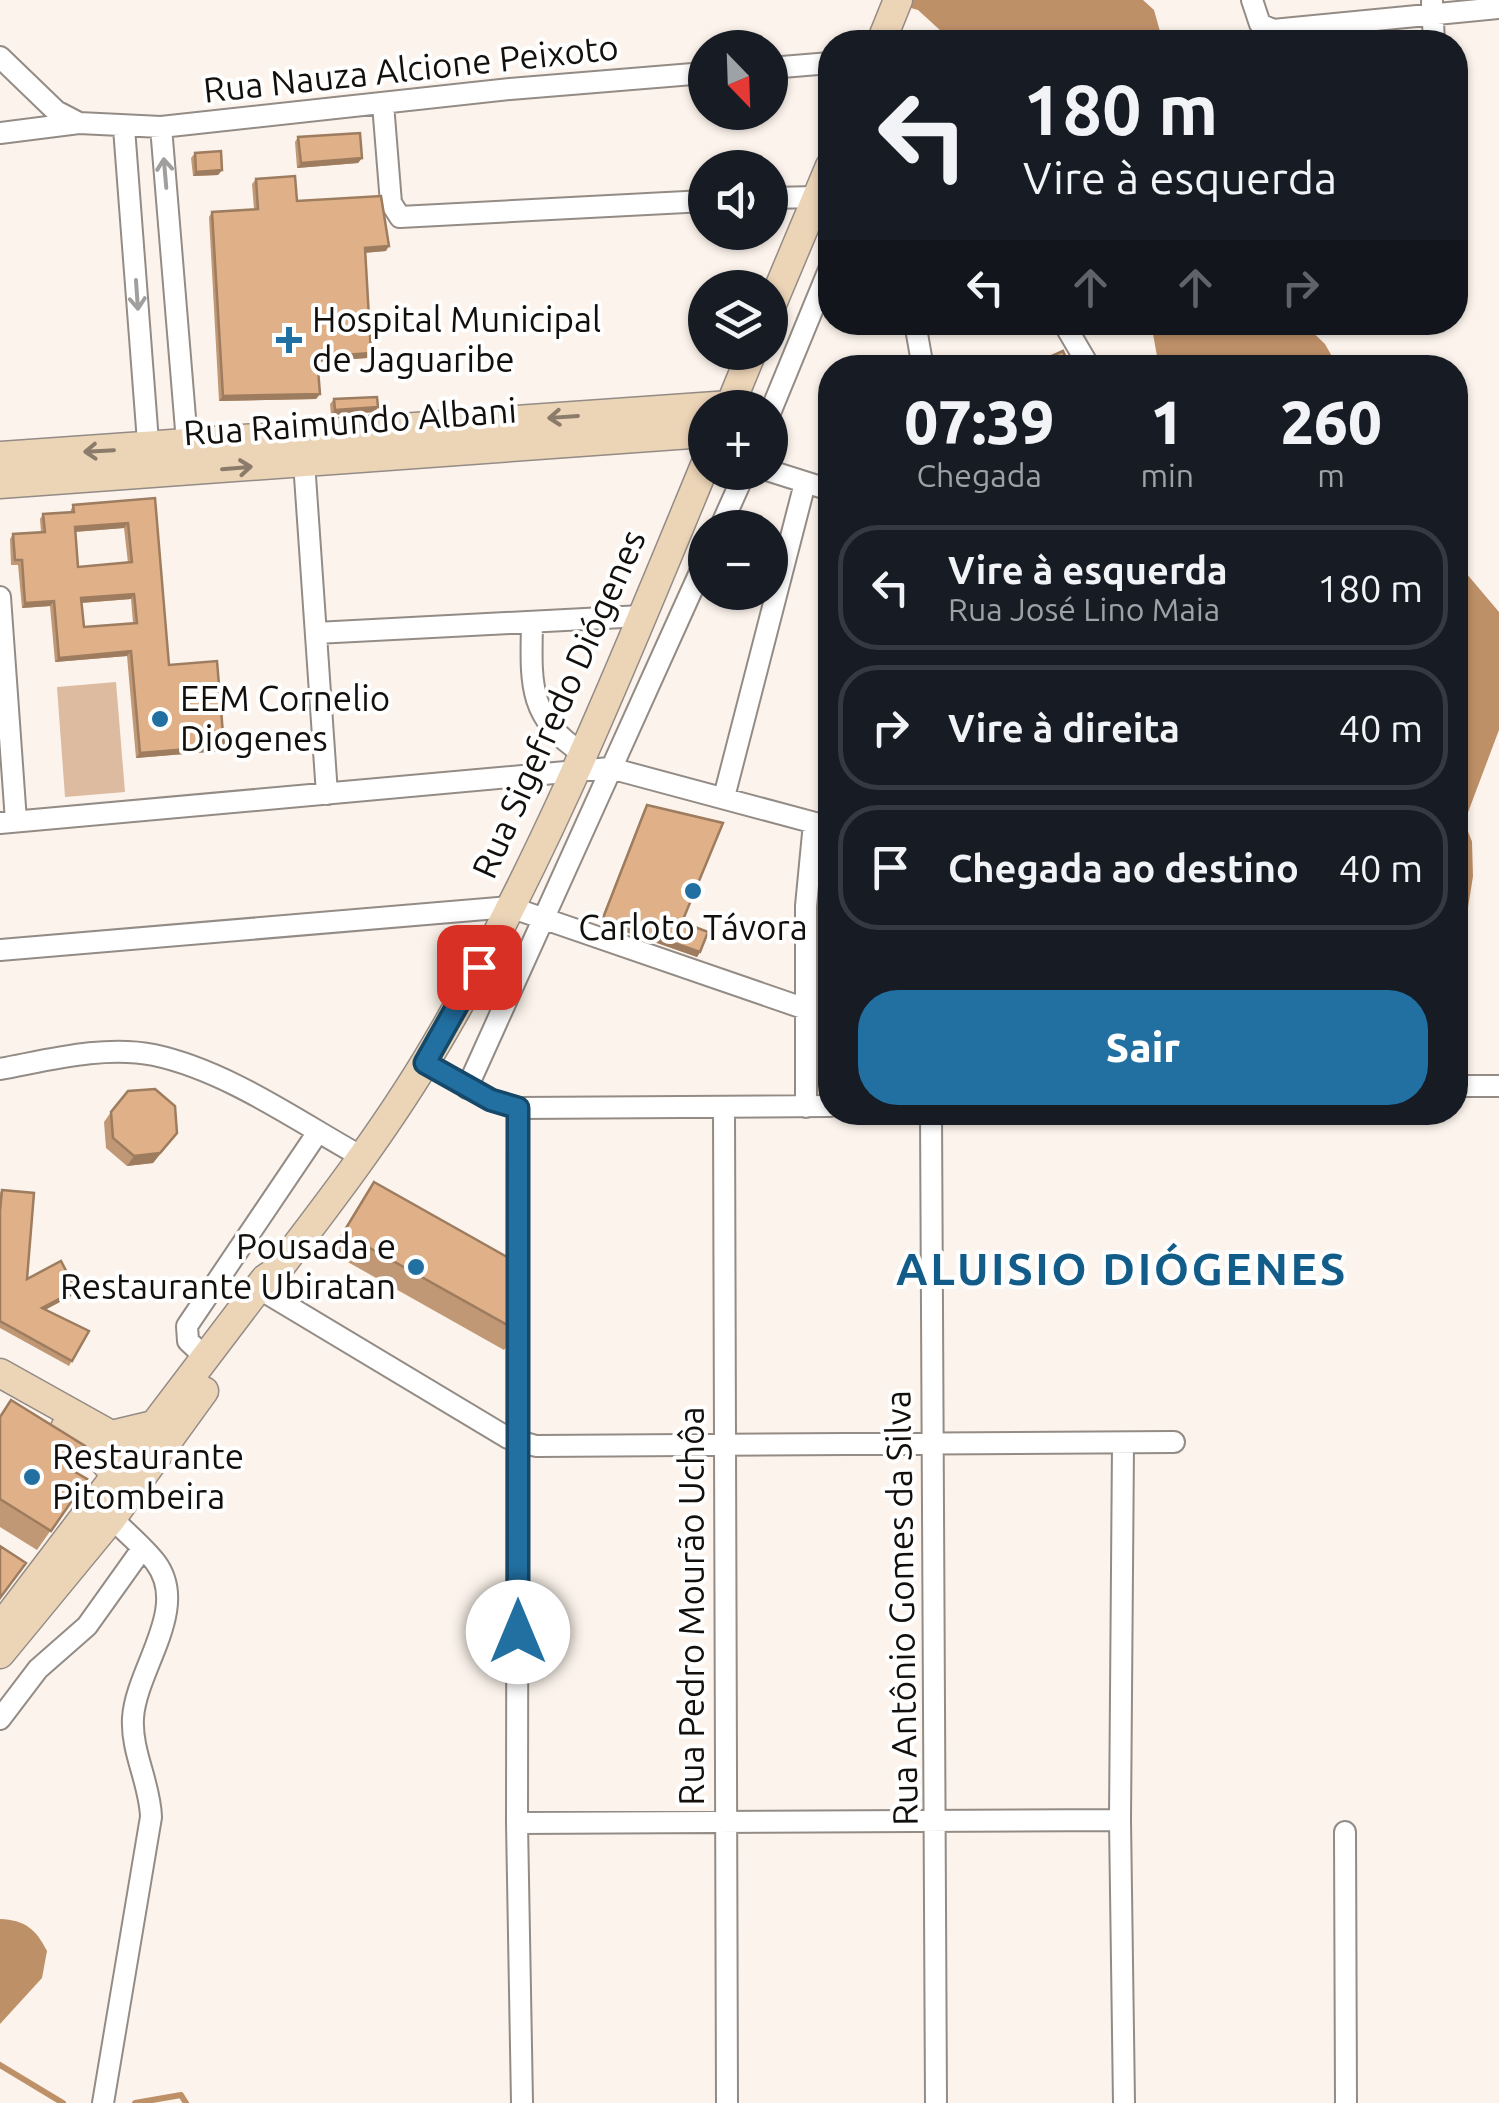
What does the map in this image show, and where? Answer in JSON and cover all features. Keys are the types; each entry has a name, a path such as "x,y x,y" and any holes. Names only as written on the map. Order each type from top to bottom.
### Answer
{"main road":[{"path":"886,30 897,3"},
{"path":"786,270 817,197"},
{"name":"Rua Raimundo Albani","path":"0,484 150,461 622,426 688,414"},
{"name":"Rua Raimundo Albani","path":"622,426 688,432"},
{"name":"Rua Raimundo Albani","path":"188,458 304,462 416,441"},
{"name":"Rua Raimundo Albani","path":"0,456 150,461"},
{"name":"Rua Sigefredo Diógenes","path":"268,1285 425,1063 510,908 695,490"},
{"path":"0,1654 112,1518 123,1486 157,1424 268,1285"},
{"path":"0,1628 123,1486 268,1285"},
{"path":"0,1373 111,1435 157,1424"},
{"path":"0,1388 90,1444 123,1486"}],"street":[{"path":"1252,0 1265,28 1432,7 1499,8"},
{"path":"0,57 56,111 79,123"},
{"path":"788,66 818,64"},
{"name":"Rua Nauza Alcione Peixoto","path":"0,133 79,123 161,127 688,75"},
{"path":"382,104 391,204 400,217 688,202"},
{"path":"161,127 188,458"},
{"path":"124,128 150,461"},
{"path":"788,198 817,197"},
{"path":"133,242 170,239"},
{"path":"780,390 818,297"},
{"path":"143,375 181,372"},
{"path":"304,462 327,794"},
{"path":"788,478 818,487"},
{"path":"724,797 805,484"},
{"path":"0,597 8,822 327,794 577,760 818,823"},
{"path":"467,1088 688,598"},
{"path":"316,633 642,616"},
{"path":"532,622 534,693 550,729 577,760"},
{"path":"806,1107 806,906 818,857"},
{"path":"0,950 510,908 806,1009"},
{"path":"0,1068 83,1054 151,1054 229,1083 362,1157"},
{"path":"425,1063 467,1088 518,1108 818,1106"},
{"path":"1468,1086 1499,1086"},
{"path":"518,1108 517,1823 522,2103"},
{"name":"Rua Pedro Mourão Uchôa","path":"724,1108 728,2103"},
{"name":"Rua Antônio Gomes da Silva","path":"931,1125 936,2103"},
{"path":"206,1358 188,1341 187,1326 318,1132"},
{"path":"268,1285 519,1442 552,1447 724,1448 1174,1442"},
{"path":"1123,1444 1120,1820 1124,2103"},
{"path":"103,2103 151,1817 151,1794 136,1748 135,1701 168,1596 166,1580 112,1518"},
{"path":"0,1719 38,1669 87,1626 142,1549"},
{"path":"517,1823 1120,1820"},
{"path":"1346,1832 1346,2103"}],"shaded area":[{"path":"883,0 1143,0 1154,10 1160,30 940,30 918,10"},
{"path":"1153,335 1316,335 1331,355 1157,355"},
{"path":"1468,575 1499,612 1499,730 1468,812"},
{"path":"116,682 125,792 65,797 57,687"},
{"path":"0,1919 29,1927 47,1951 42,1978 0,2024"}],"building":[{"path":"360,133 362,158 301,163 298,137"},
{"path":"221,151 222,170 196,172 195,153"},
{"path":"295,176 297,201 381,196 389,246 365,248 371,353 317,357 320,394 223,396 212,212 258,209 256,179"},
{"path":"377,397 378,407 335,410 334,399"},
{"path":"155,498 169,665 217,661 224,746 140,753 131,651 59,658 54,601 25,603 22,560 15,560 13,534 45,532 43,514 74,512 73,505","holes":["128,523 132,562 78,567 75,527","134,594 137,623 84,627 81,598"]},
{"path":"647,805 723,823 682,922 708,932 700,952 603,918"},
{"path":"155,1089 175,1106 177,1133 160,1153 134,1156 113,1138 111,1112 128,1091"},
{"path":"374,1182 516,1262 518,1331 343,1233"},
{"path":"2,1190 34,1193 27,1279 61,1261 76,1290 42,1308 89,1331 72,1361 0,1321"},
{"name":"Restaurante Pitombeira","path":"11,1400 85,1446 70,1469 87,1479 51,1531 0,1499 0,1417"},
{"path":"0,1546 26,1563 0,1598"}],"waterway":[{"path":"1468,840 1468,889"},
{"path":"0,2065 63,2103"},
{"path":"135,2103 181,2095 186,2103"}],"place":[{"name":"Hospital Municipal de Jaguaribe","path":"289,340"},
{"name":"EEM Cornelio Diogenes","path":"160,719"},
{"name":"Carloto Távora","path":"693,891"},
{"name":"Pousada e Restaurante Ubiratan","path":"416,1267"},
{"name":"Restaurante Pitombeira","path":"32,1477"}],"district":[{"name":"ALUISIO DIÓGENES","path":"1122,1269"}],"route":[{"path":"479,967 425,1063 491,1100 518,1108 518,1632"}]}
